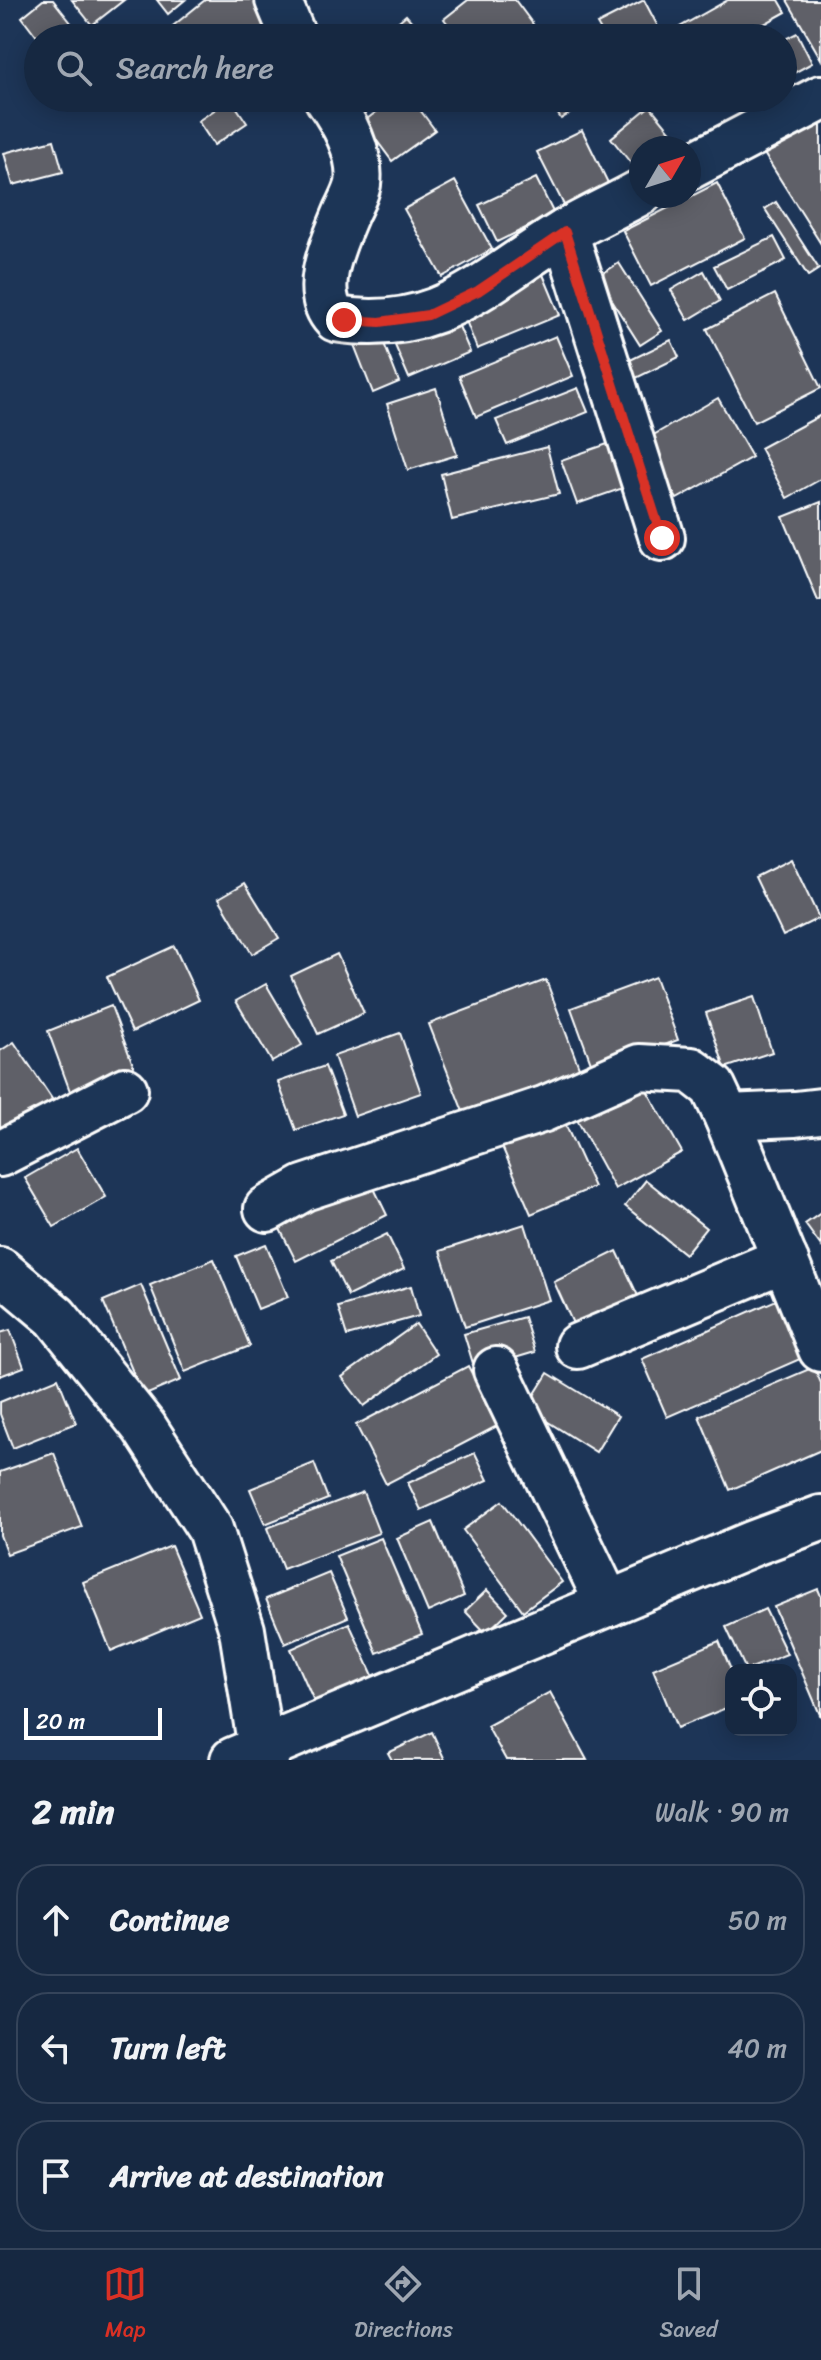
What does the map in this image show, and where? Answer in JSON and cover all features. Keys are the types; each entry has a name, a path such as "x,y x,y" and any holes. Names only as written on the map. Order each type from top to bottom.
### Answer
{"street":[{"path":"797,111 821,98"},
{"path":"337,112 344,122 358,165 358,186 338,233 323,288 331,314 336,319 380,322 428,315 478,291 565,232 629,198"},
{"path":"701,161 794,112"},
{"path":"565,232 662,538"},
{"path":"267,1209 304,1188 544,1109 639,1067 691,1070 713,1087 727,1117 821,1349"},
{"path":"0,1154 125,1090"},
{"path":"727,1117 821,1111"},
{"path":"578,1346 785,1259"},
{"path":"0,1270 56,1317 144,1427 210,1529 242,1630 253,1756 608,1604 821,1518"},
{"path":"496,1370 608,1604"}],"building":[{"path":"43,0 53,0 72,24 27,24 22,17"},
{"path":"72,0 124,0 93,24"},
{"path":"157,0 185,0 168,14"},
{"path":"205,0 263,0 277,17 269,24 175,24"},
{"path":"468,0 515,0 533,24 448,24 444,19"},
{"path":"644,0 657,24 597,24"},
{"path":"728,0 779,0 786,12 764,24 685,24"},
{"path":"787,0 821,0 821,59"},
{"path":"406,15 414,24 395,24"},
{"path":"797,33 812,63 797,71"},
{"path":"212,112 240,112 247,123 214,145 198,121"},
{"path":"376,112 422,112 435,130 392,161 363,122"},
{"path":"557,112 573,112 561,119"},
{"path":"643,112 655,112 675,136 629,136 629,161 611,138"},
{"path":"821,115 821,244 763,152"},
{"path":"582,130 613,193 569,215 537,152"},
{"path":"54,140 63,172 13,185 4,153"},
{"path":"536,178 554,214 497,242 479,205"},
{"path":"455,181 492,249 442,277 404,209"},
{"path":"717,183 745,238 651,286 623,231 668,208 701,208 701,191"},
{"path":"776,202 819,269 808,276 765,209"},
{"path":"774,237 786,260 727,290 714,266"},
{"path":"619,263 662,331 640,345 597,277"},
{"path":"704,271 720,301 688,320 671,290"},
{"path":"542,272 560,315 477,349 460,305"},
{"path":"775,294 821,388 754,422 707,329"},
{"path":"452,310 470,352 409,378 391,336"},
{"path":"380,333 399,382 373,393 353,342"},
{"path":"556,336 573,376 476,417 459,376"},
{"path":"671,340 679,357 628,382 620,365"},
{"path":"436,388 457,455 408,470 387,404"},
{"path":"578,388 588,412 507,445 496,420"},
{"path":"718,398 752,457 677,499 643,441"},
{"path":"821,415 821,479 787,498 760,448"},
{"path":"616,441 632,485 577,504 561,460"},
{"path":"547,447 559,494 452,520 441,474"},
{"path":"821,502 821,600 818,601 783,517"},
{"path":"791,859 819,918 783,936 755,877"},
{"path":"245,883 279,938 252,954 219,898"},
{"path":"174,946 199,1000 132,1032 107,977"},
{"path":"337,954 364,1013 318,1034 291,976"},
{"path":"655,977 678,1040 594,1071 571,1008"},
{"path":"546,980 583,1078 467,1122 429,1024"},
{"path":"266,984 302,1045 272,1062 236,1001"},
{"path":"754,997 772,1052 725,1068 706,1013"},
{"path":"111,1006 138,1078 74,1102 48,1031"},
{"path":"400,1033 421,1093 355,1116 334,1056"},
{"path":"14,1042 54,1102 0,1137 0,1051"},
{"path":"325,1066 343,1114 296,1130 278,1082"},
{"path":"636,1071 682,1152 615,1189 570,1107"},
{"path":"561,1115 594,1187 531,1214 500,1142"},
{"path":"77,1148 106,1197 54,1227 25,1178"},
{"path":"370,1180 387,1215 296,1261 278,1225"},
{"path":"646,1180 706,1228 685,1254 625,1206"},
{"path":"821,1213 821,1246 805,1224"},
{"path":"525,1224 549,1300 465,1327 440,1251"},
{"path":"387,1234 404,1269 348,1296 331,1261"},
{"path":"266,1244 288,1297 258,1309 236,1256"},
{"path":"617,1251 639,1298 575,1328 554,1282"},
{"path":"214,1259 250,1346 185,1372 150,1285"},
{"path":"141,1285 181,1380 143,1396 103,1301"},
{"path":"411,1286 419,1316 347,1336 338,1307"},
{"path":"790,1294 816,1352 667,1417 642,1359"},
{"path":"524,1317 535,1352 475,1370 464,1334"},
{"path":"416,1324 436,1354 364,1406 342,1377"},
{"path":"10,1330 24,1367 0,1376 0,1333"},
{"path":"468,1366 499,1425 386,1484 356,1425"},
{"path":"814,1367 821,1383 821,1450 730,1490 699,1416"},
{"path":"548,1373 618,1416 596,1452 526,1408"},
{"path":"58,1378 76,1423 13,1448 0,1414 0,1402"},
{"path":"54,1453 82,1527 7,1554 0,1535 0,1472"},
{"path":"475,1453 488,1480 421,1510 408,1483"},
{"path":"314,1463 328,1499 265,1524 250,1489"},
{"path":"363,1492 379,1533 283,1569 267,1528"},
{"path":"502,1501 562,1582 523,1611 463,1530"},
{"path":"433,1522 464,1596 428,1612 397,1538"},
{"path":"381,1538 422,1634 377,1653 336,1556"},
{"path":"171,1546 200,1614 111,1651 83,1582"},
{"path":"329,1573 348,1617 285,1644 266,1599"},
{"path":"818,1589 821,1596 821,1717 774,1607"},
{"path":"487,1590 508,1612 486,1633 465,1611"},
{"path":"765,1609 787,1654 761,1664 743,1664 726,1627"},
{"path":"349,1623 376,1682 317,1708 291,1649"},
{"path":"719,1641 729,1664 725,1664 725,1708 677,1728 653,1669"},
{"path":"550,1692 587,1760 506,1760 487,1726"},
{"path":"432,1732 445,1760 392,1760 388,1753"}],"route":[{"path":"344,320 380,322 428,315 478,291 565,232 662,538"}]}
